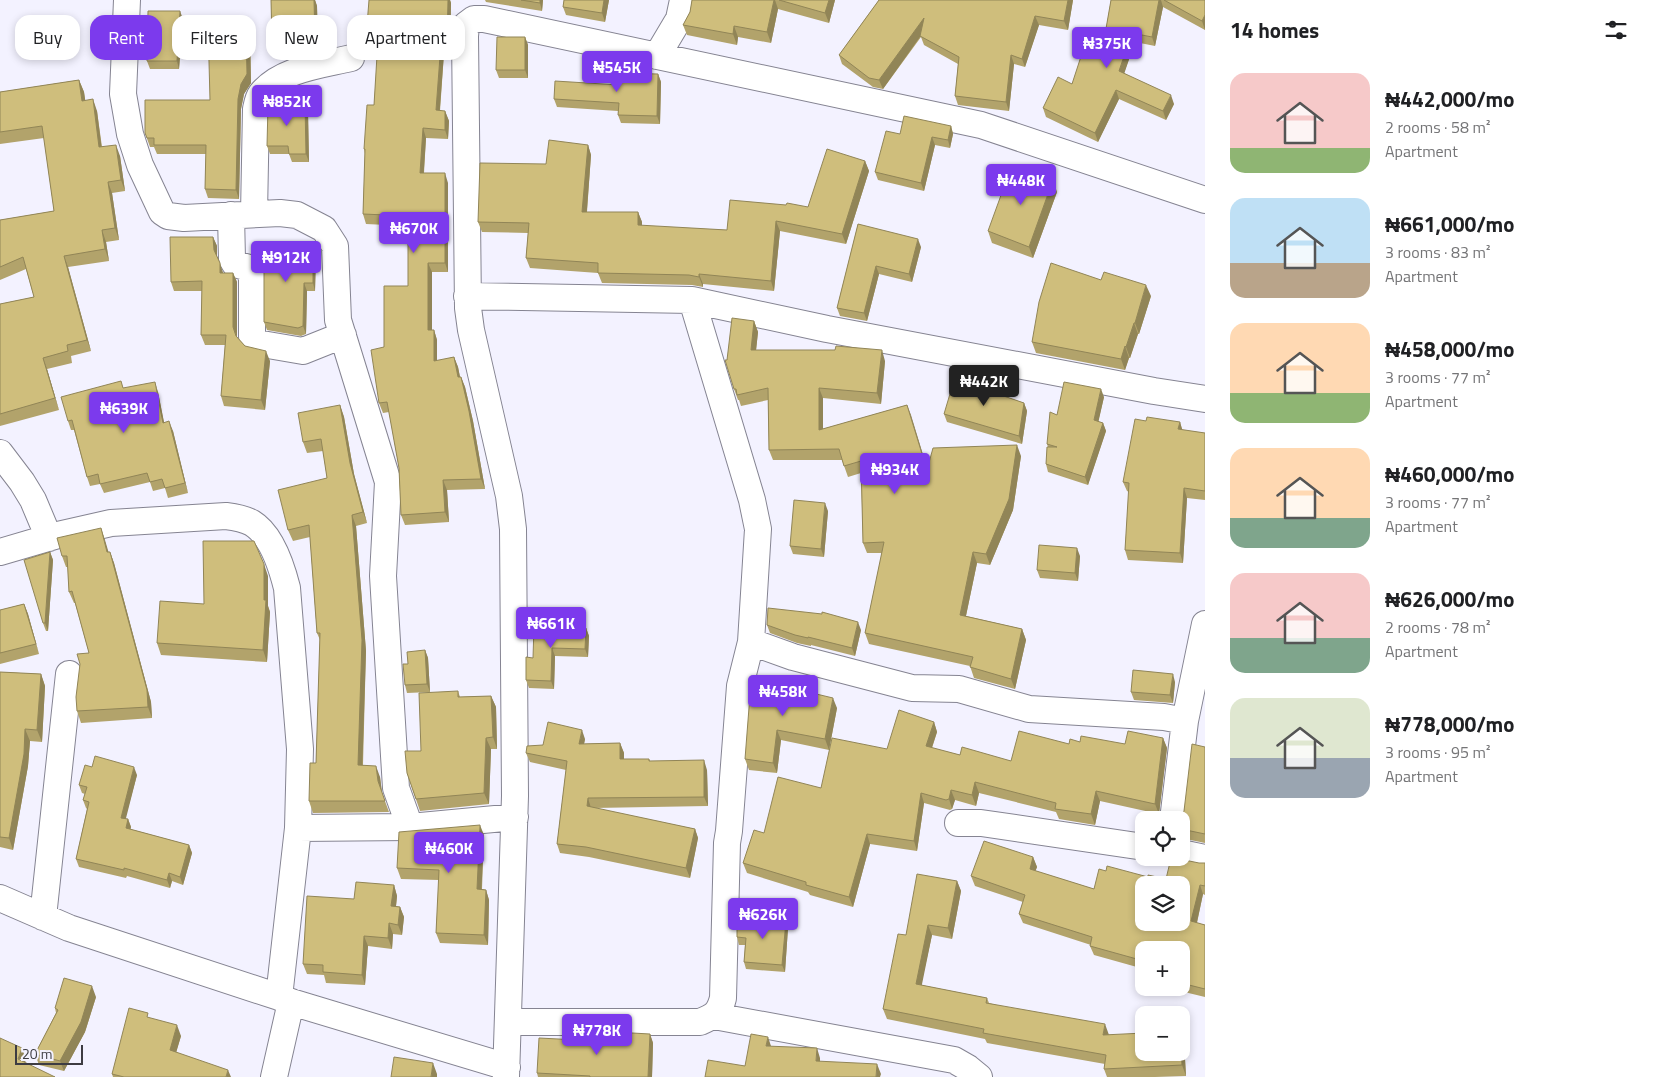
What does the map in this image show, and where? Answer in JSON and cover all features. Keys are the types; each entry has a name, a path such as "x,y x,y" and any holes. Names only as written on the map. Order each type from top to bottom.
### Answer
{"street":[{"path":"127,0 123,94 130,134 140,165 162,212 168,216 184,218 280,213 297,215 324,229 335,246 337,311 388,482 383,576 396,788 410,827"},
{"path":"657,56 679,19 683,0"},
{"path":"0,898 69,928 506,1072 515,817 514,529 509,496 471,330 467,296 465,46 466,25 474,19 484,19 981,126 1205,200"},
{"path":"343,335 303,351 256,343 252,337 252,274 249,268 235,264 232,259 243,215 256,109 260,96 279,80 295,72 347,59"},
{"path":"467,296 692,300 836,331 1205,399"},
{"path":"508,1022 700,1022 714,1016 721,1008 723,998 727,842 740,686 750,642 758,529 752,500 692,300"},
{"path":"0,453 22,482 49,538"},
{"path":"0,552 111,523 226,516 252,523 262,532 272,546 287,588 300,749 298,828 285,999 274,1077"},
{"path":"1173,811 1185,721 1205,624"},
{"path":"750,642 793,657 912,688 959,689 1028,709 1164,717 1185,721"},
{"path":"43,918 69,674"},
{"path":"298,828 410,827 515,817"},
{"path":"958,823 981,823 1135,846"},
{"path":"1190,855 1205,858"},
{"path":"714,1016 954,1060 979,1077"}],"building":[{"path":"271,0 314,0 314,15 271,15"},
{"path":"369,0 448,0 448,15 368,15"},
{"path":"521,0 540,0 540,3"},
{"path":"564,0 604,0 602,13 563,7"},
{"path":"692,0 774,0 767,32 734,26 733,34 683,25 690,12"},
{"path":"779,0 829,0 825,13"},
{"path":"879,0 1068,0 1064,21 1035,16 1022,59 1011,55 1006,102 955,96 959,57 920,36 924,18 879,80 869,78 839,55"},
{"path":"1111,0 1159,0 1152,37 1132,33 1119,71 1171,95 1163,111 1116,90 1095,133 1043,108 1058,77 1072,84 1088,35 1104,40"},
{"path":"1164,0 1205,0 1205,15 1202,21"},
{"path":"148,11 180,11 180,15 172,15 172,60 177,61 147,61 162,60 162,15 148,15"},
{"path":"497,37 525,37 525,70 496,70"},
{"path":"209,60 247,60 247,74 241,84 238,99 236,190 205,189 206,145 154,145 154,138 147,138 145,133 145,100 210,100"},
{"path":"377,60 440,60 436,110 445,111 445,130 423,128 420,173 445,173 445,263 428,263 428,330 434,330 434,361 454,357 469,411 481,479 443,480 445,512 401,515 399,468 387,402 379,403 371,350 384,347 384,286 408,286 408,216 363,214 367,105 374,105"},
{"path":"619,73 658,74 657,116 618,115 619,103 554,99 555,81 619,85"},
{"path":"79,80 82,101 93,99 99,147 116,145 121,180 108,182 115,228 102,230 105,249 64,256 87,340 67,345 68,351 43,358 55,398 0,414 0,304 34,297 23,257 0,267 0,220 54,211 42,126 0,132 0,92"},
{"path":"305,104 306,154 289,154 288,146 267,146 268,105"},
{"path":"904,116 951,126 948,140 932,137 921,183 875,172 886,131 900,134"},
{"path":"549,140 588,145 582,212 638,212 638,225 727,230 730,200 786,205 787,203 808,207 827,149 865,161 842,234 776,221 771,281 699,274 699,277 689,275 598,273 598,263 526,258 529,223 478,222 480,163 546,164"},
{"path":"1012,165 1053,180 1029,247 988,231"},
{"path":"858,224 918,239 909,274 876,266 864,313 837,308"},
{"path":"170,237 213,237 214,250 220,263 220,273 233,273 233,327 236,336 245,346 266,351 261,400 221,396 226,335 201,335 202,281 171,282"},
{"path":"255,246 313,246 313,283 304,283 303,326 298,328 264,322 264,267"},
{"path":"1051,263 1101,280 1104,272 1146,285 1135,323 1121,359 1032,342 1039,302"},
{"path":"732,318 754,321 751,350 835,350 836,346 882,350 877,393 819,388 819,430 907,405 927,470 933,448 1017,445 1009,499 986,554 973,552 960,615 1022,629 1011,679 970,667 973,657 865,633 884,542 863,543 861,461 844,466 839,449 769,450 768,388 737,395 725,360 727,360"},
{"path":"955,377 996,388 995,393 1024,403 1019,436 944,414"},
{"path":"121,381 123,388 155,382 163,423 169,421 185,483 165,488 162,479 150,482 147,473 100,484 98,474 87,477 72,420 68,421 61,397"},
{"path":"1064,382 1101,389 1094,420 1103,423 1085,477 1046,464 1047,447 1057,447 1047,444 1050,412 1057,415"},
{"path":"340,405 350,463 363,512 352,515 362,640 358,765 376,766 378,781 385,801 309,801 310,763 316,763 320,633 317,633 309,525 288,530 278,490 327,478 321,439 303,442 298,413"},
{"path":"1147,417 1180,422 1178,429 1205,433 1205,491 1184,488 1180,553 1125,550 1129,483 1123,482 1135,419 1146,421"},
{"path":"794,500 825,503 821,549 790,546"},
{"path":"101,528 107,552 110,552 147,690 148,707 77,711 76,697 80,664 77,654 89,653 72,591 69,592 67,556 62,556 57,538"},
{"path":"203,541 254,541 264,564 264,600 266,600 263,650 157,643 160,601 204,604"},
{"path":"1039,545 1077,548 1075,573 1037,570"},
{"path":"50,552 45,623 43,623 24,560"},
{"path":"24,604 36,644 0,653 0,610"},
{"path":"768,608 822,614 822,612 858,622 852,648 795,635 767,625"},
{"path":"534,626 586,628 585,649 552,648 551,681 526,680 526,657 533,658"},
{"path":"425,650 427,684 405,685 403,664 408,664 407,652"},
{"path":"1133,670 1173,674 1170,695 1131,692"},
{"path":"0,672 41,674 37,730 25,729 24,754 9,838 0,837"},
{"path":"751,682 783,686 833,698 825,739 777,730 773,763 745,759"},
{"path":"458,691 458,697 491,696 493,737 486,738 484,793 416,799 407,773 405,751 421,751 419,693"},
{"path":"899,710 934,722 926,746 960,755 962,747 1011,761 1019,731 1069,744 1070,739 1080,742 1081,736 1125,744 1128,731 1163,738 1155,804 1096,791 1091,814 1055,809 1056,803 975,782 972,795 951,790 949,799 946,800 921,793 914,841 867,834 849,897 806,885 806,882 743,863 754,830 764,833 778,777 821,788 832,738 887,749"},
{"path":"548,722 582,730 579,744 620,743 620,759 649,759 649,761 704,760 704,797 588,798 587,806 695,829 686,868 586,847 557,844 567,761 526,753 527,746 543,745"},
{"path":"1192,744 1205,747 1205,834 1190,831 1190,811 1184,811"},
{"path":"95,756 134,767 121,818 128,819 126,828 189,845 180,877 169,873 167,880 124,868 124,870 76,859 89,802 83,800 87,787 79,785 85,765 92,767"},
{"path":"480,825 477,889 486,890 484,935 436,933 439,870 397,868 399,832"},
{"path":"984,841 1033,857 1030,869 1094,889 1099,869 1106,871 1107,866 1144,876 1135,876 1135,931 1190,931 1190,876 1167,876 1169,866 1190,866 1190,861 1205,863 1205,886 1200,885 1191,921 1205,925 1205,989 1190,985 1190,941 1135,941 1135,958 1090,946 1092,937 1019,914 1025,895 971,876"},
{"path":"917,874 957,881 948,928 928,925 916,984 987,998 986,1003 1105,1024 1103,1035 1135,1033 1135,1061 1182,1061 1182,1065 1104,1069 1106,1055 983,1033 984,1029 883,1009 898,934 906,935"},
{"path":"356,882 394,885 391,906 400,907 398,925 389,923 388,938 364,936 362,975 323,972 323,965 303,964 307,896 354,899"},
{"path":"737,917 786,921 782,965 744,962 746,938 737,937"},
{"path":"64,978 92,986 81,1022 60,1061 35,1054 58,1010 55,1008"},
{"path":"129,1008 148,1013 147,1017 177,1025 170,1050 228,1070 226,1077 124,1077 112,1074"},
{"path":"597,1031 650,1034 648,1077 590,1077 537,1073 539,1038 597,1041"},
{"path":"751,1034 768,1037 766,1046 817,1048 816,1061 877,1064 876,1077 705,1077 708,1060 745,1066"},
{"path":"0,1038 22,1048 18,1059 55,1077 0,1077"},
{"path":"394,1057 433,1063 431,1077 391,1077"}]}
